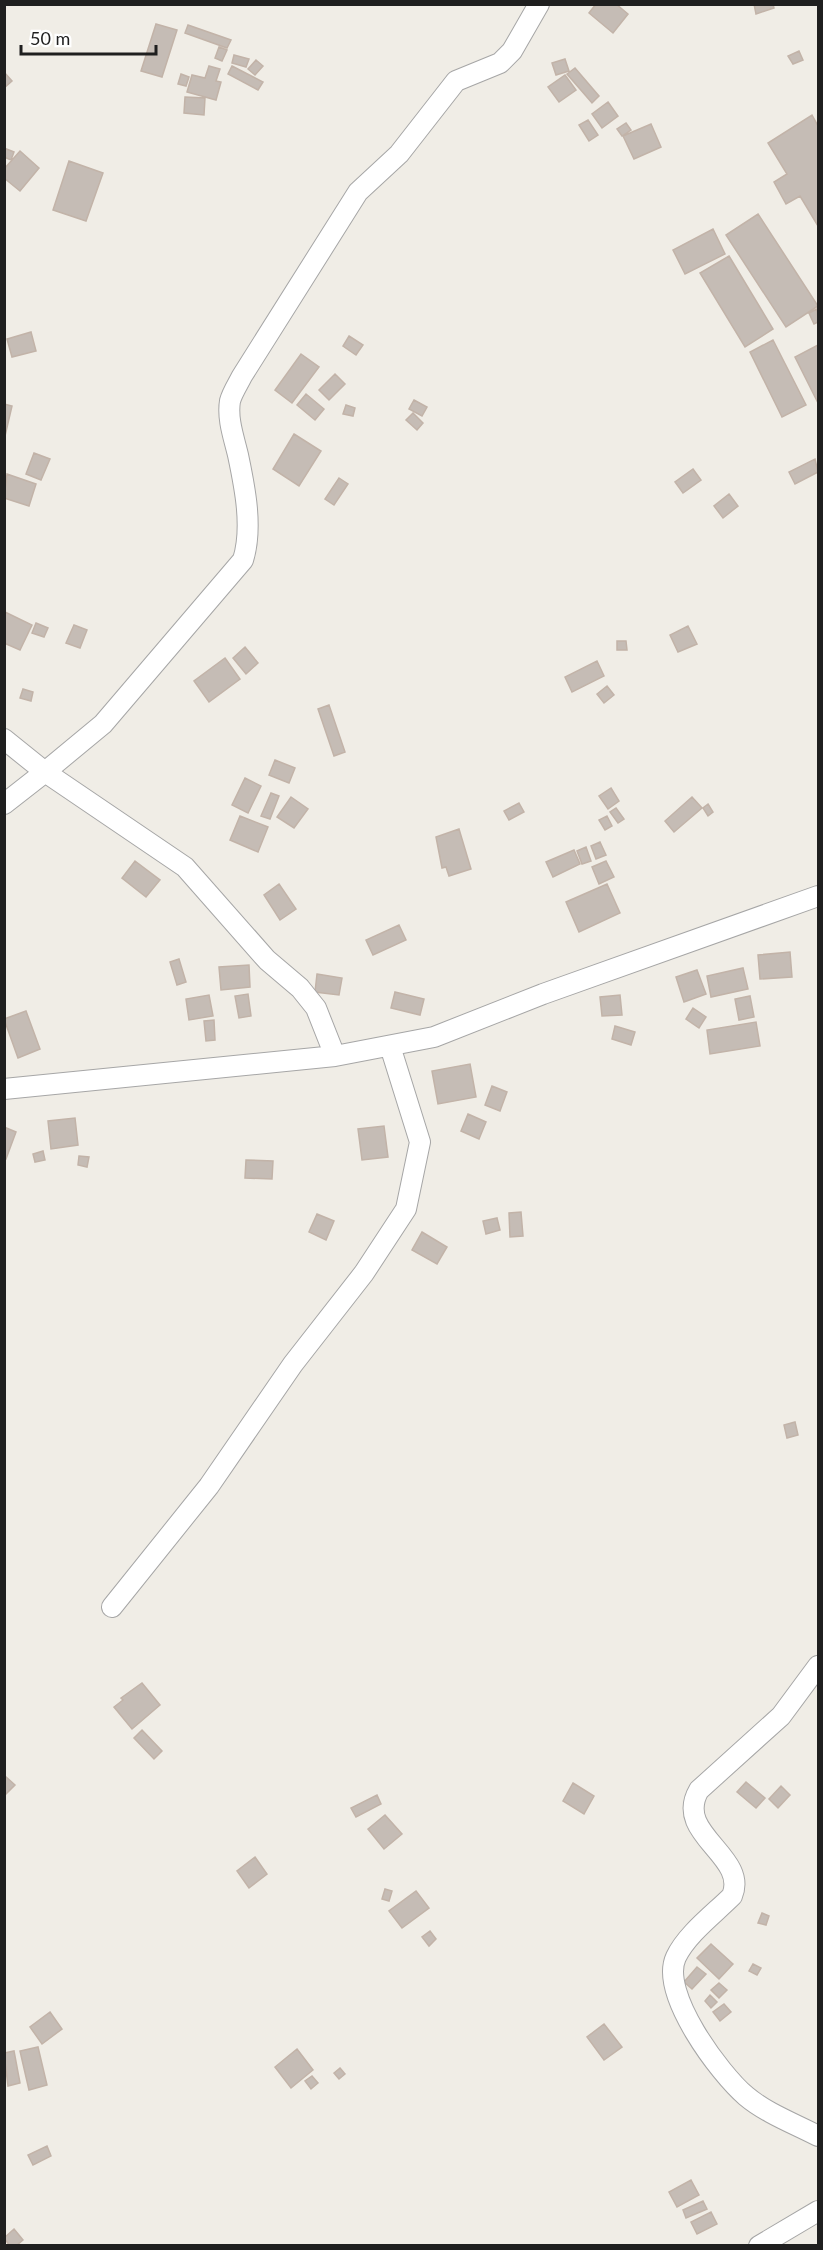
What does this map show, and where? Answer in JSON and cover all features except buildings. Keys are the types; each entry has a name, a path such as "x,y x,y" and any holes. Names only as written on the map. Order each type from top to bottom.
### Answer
{"street":[{"path":"4,804 103,724 243,560 249,542 247,518 240,465 229,416 230,399 242,376 358,192 399,154 456,81 500,63 512,51 539,4"},
{"path":"4,739 45,772 185,867 267,960 300,988 316,1008 336,1056"},
{"path":"4,1089 336,1056 435,1037 543,994 819,896"},
{"path":"112,1608 209,1486 294,1364 364,1273 406,1209 420,1142 390,1046"},
{"path":"819,1666 781,1716 699,1790 694,1798 692,1808 700,1832 735,1875 735,1887 732,1896 686,1942 675,1959 673,1979 686,2017 729,2080 748,2098 819,2136"},
{"path":"759,2246 819,2211"}]}
